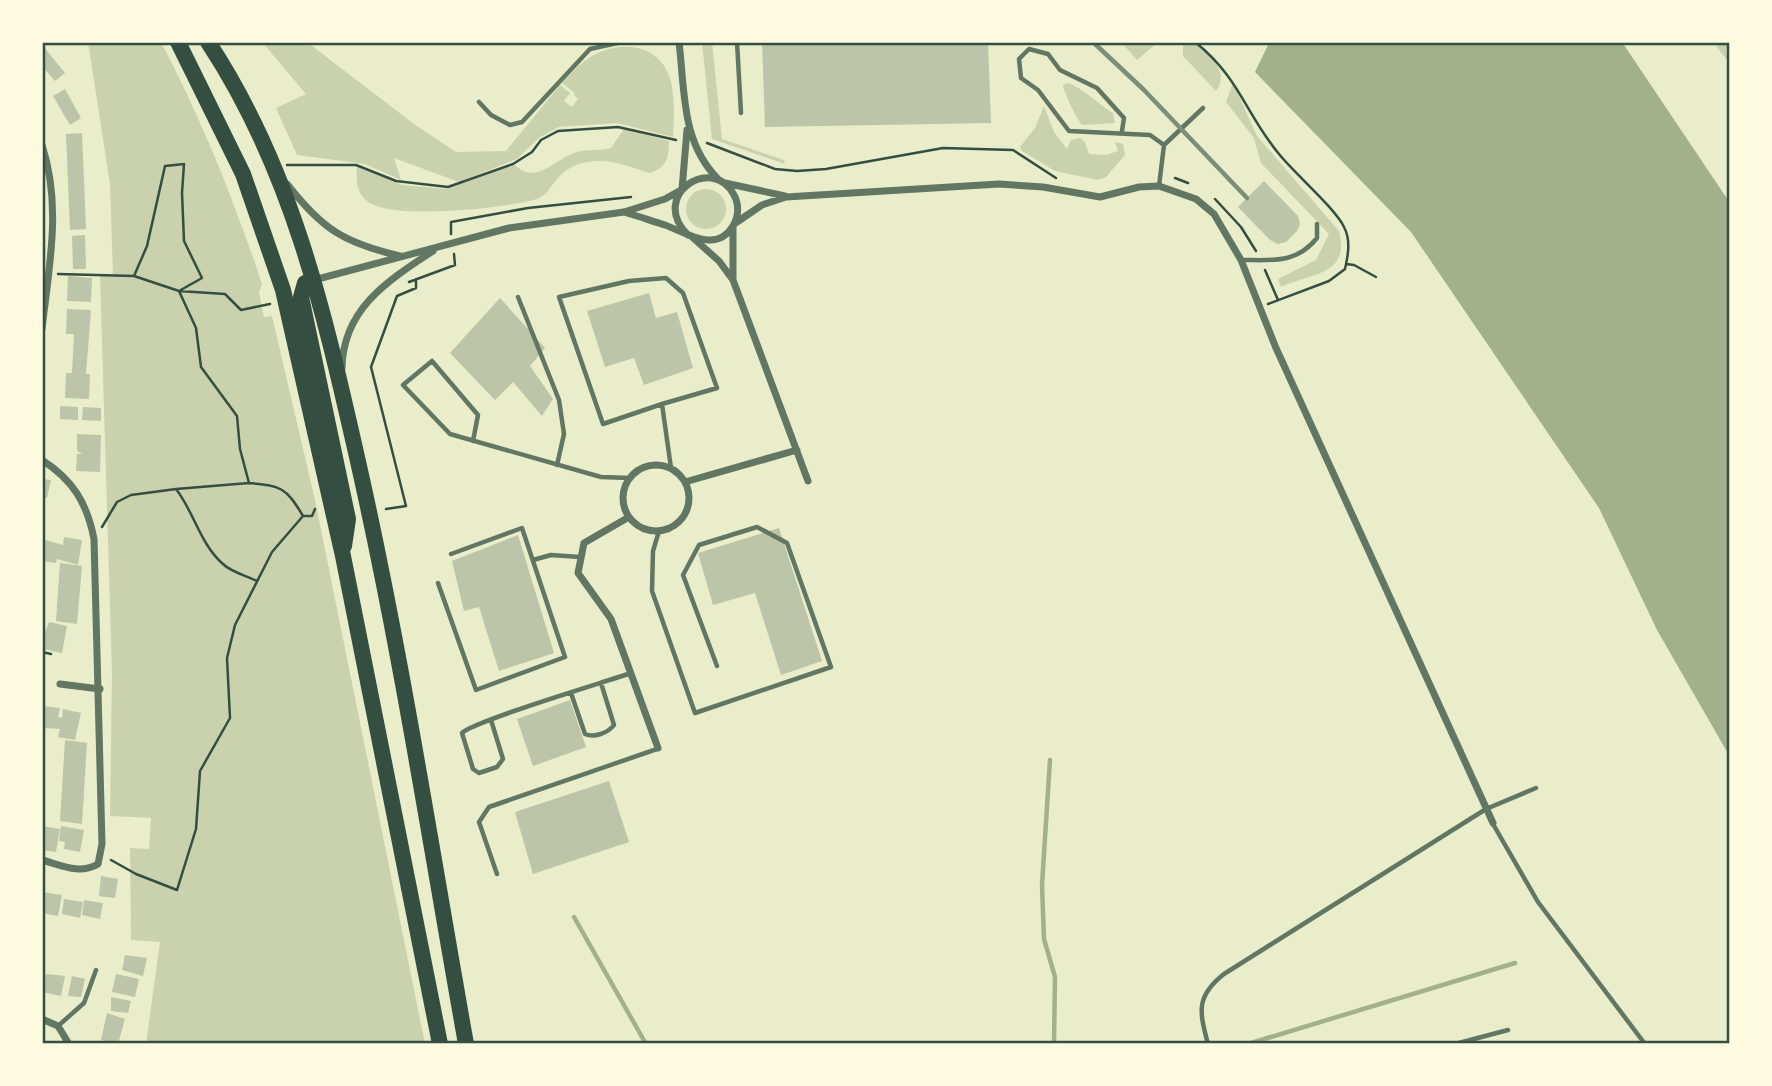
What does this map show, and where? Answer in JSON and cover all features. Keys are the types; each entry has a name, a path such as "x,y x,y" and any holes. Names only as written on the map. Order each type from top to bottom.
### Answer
{"highway":[{"path":"178,42 243,173 279,297 343,555 440,1044"},
{"path":"208,42 229,73 273,167 311,282 342,391 376,540 466,1044"},
{"path":"311,282 301,297 348,519 343,555"}],"street":[{"path":"680,42 688,126 681,190 676,199 676,219 690,236 719,261 733,280 807,481"},
{"path":"688,126 701,160 735,197 737,215 733,225 733,280"},
{"path":"42,145 52,174 54,204 42,328"},
{"path":"273,167 298,198 328,228 348,241 401,256"},
{"path":"279,297 311,282 509,228 624,212 681,190 699,178 786,197"},
{"path":"624,212 690,236 710,240 719,238 762,205 786,197 999,184 1043,187 1083,197 1100,197 1159,186 1173,188 1196,199 1213,214 1241,260 1276,348 1493,823"},
{"path":"342,391 345,342 364,308 386,282 440,247"},
{"path":"685,482 797,450"},
{"path":"42,460 59,471 76,490 89,513 94,539 100,689 102,855 98,864 89,870 78,870 42,859"},
{"path":"649,465 671,468 685,482 689,503 678,523 659,531 643,528 629,517 624,505 624,488 630,478 649,465"},
{"path":"629,517 584,542 578,573 611,619 658,748"},
{"path":"60,684 100,689"},
{"path":"42,1020 58,1026 69,1044"}],"lane":[{"path":"479,102 491,115 510,125 522,122 590,49 622,42"},
{"path":"737,42 741,113"},
{"path":"1122,131 1124,118 1097,88 1060,70 1048,54 1029,49 1020,59 1021,78 1038,90 1069,131 1094,134 1122,131 1150,135 1164,145"},
{"path":"1159,186 1164,145 1203,108"},
{"path":"1241,260 1280,260 1305,253 1317,238 1317,224"},
{"path":"666,278 683,293 717,388 662,404 603,424 559,297 629,281 666,278"},
{"path":"518,297 559,400 564,434 557,465"},
{"path":"473,441 478,415 432,361 404,384 450,434 473,441 557,465 601,477 630,478"},
{"path":"662,404 671,468"},
{"path":"659,531 653,551 652,591 695,713 831,667 787,543 757,527 699,545 683,575 717,666"},
{"path":"438,583 476,690 565,657 522,528 451,554"},
{"path":"533,560 551,555 580,557"},
{"path":"491,720 503,760 498,767 479,773 473,769 462,733 491,720 632,672"},
{"path":"571,693 585,734 592,737 610,730 614,725 601,683"},
{"path":"496,874 479,822 489,807 658,748"},
{"path":"1208,1044 1201,1019 1204,993 1212,983 1374,877 1486,809 1536,788"},
{"path":"1493,823 1538,902 1645,1044"},
{"path":"58,1026 84,1003 96,970"},
{"path":"1455,1044 1508,1030"}],"path":[{"path":"1195,42 1218,60 1240,90 1278,154 1344,226 1349,249 1345,269 1329,281 1278,300"},
{"path":"273,167 299,163 356,165 396,181 448,187 513,164 532,152 541,140 558,131 618,127 678,141 677,151"},
{"path":"134,276 147,246 165,166 184,164 184,241 202,278 179,291"},
{"path":"403,284 455,265 451,222 528,208 642,196"},
{"path":"1346,264 1354,265 1376,277"},
{"path":"48,274 134,276 179,291 225,294 241,310 279,297"},
{"path":"386,509 406,506 371,367 397,296 416,288 416,279"},
{"path":"179,291 196,328 201,367 237,416 240,449 249,482"},
{"path":"94,539 117,502 131,495 176,489 249,482 279,485 292,496 303,516"},
{"path":"176,489 185,501 197,528 223,564 257,582"},
{"path":"102,855 136,874 177,890 196,829 200,771 230,718 227,658 235,625 285,534 303,516 312,516 316,508"},
{"path":"42,652 51,654"}],"shaded area":[{"path":"88,42 161,42 216,161 262,284 259,292 264,317 272,316 315,500 425,1044 146,1044 160,942 131,940 130,848 149,849 151,818 110,816 112,674 100,276 113,275 110,184"},
{"path":"262,42 307,42 414,124 456,152 506,151 560,85 570,93 564,101 572,107 578,99 575,93 562,83 584,61 611,48 633,47 653,54 667,70 673,95 673,137 617,123 559,127 540,137 517,159 459,182 394,158 401,180 365,164 297,155 276,108 306,94"},
{"path":"702,42 712,42 722,139 784,160 785,164 712,139"},
{"path":"1121,42 1158,42 1137,60"},
{"path":"1183,42 1195,42 1216,64 1221,77 1216,91 1183,56"},
{"path":"1266,42 1622,42 1730,203 1730,757 1657,630 1599,508 1411,232 1255,72 1268,45"},
{"path":"1713,42 1730,42 1730,64"},
{"path":"1067,83 1113,113 1115,123 1082,125 1065,93 1063,85"},
{"path":"1233,83 1257,136 1339,231 1341,246 1334,265 1281,287 1278,279 1316,260 1329,234 1261,163 1254,138 1226,102"},
{"path":"1044,106 1054,132 1067,149 1071,140 1080,138 1085,142 1089,154 1106,155 1118,151 1115,142 1123,144 1125,155 1106,177 1098,180 1055,171 1022,151 1020,147 1035,128"},
{"path":"624,129 669,141 667,157 660,168 649,173 611,162 587,162 576,165 561,175 547,192 537,199 449,211 423,212 380,207 367,201 358,186 357,167 402,185 447,189 515,165 523,171 538,172 577,152 611,148"},
{"path":"706,189 720,195 726,209 720,223 706,229 692,223 686,209 692,195"}],"building":[{"path":"762,42 988,42 991,123 765,127"},
{"path":"44,47 65,73 55,81 42,66"},
{"path":"65,89 81,118 70,125 53,96"},
{"path":"82,133 86,229 70,230 66,134"},
{"path":"1264,181 1298,216 1300,224 1297,231 1286,242 1278,244 1270,240 1238,207"},
{"path":"85,235 86,269 73,269 72,236"},
{"path":"68,276 92,278 91,302 67,301"},
{"path":"649,293 656,318 677,312 693,368 644,385 634,358 605,367 587,311"},
{"path":"500,298 545,348 530,366 553,399 542,416 513,382 495,400 450,353"},
{"path":"67,309 91,310 86,374 90,374 89,399 65,398 66,373 72,373 74,334 66,334"},
{"path":"60,406 78,407 78,420 60,419"},
{"path":"83,407 101,408 101,421 82,420"},
{"path":"77,434 101,435 100,472 76,471 77,454 82,454 77,451"},
{"path":"42,479 51,480 47,498 42,497"},
{"path":"779,528 822,661 781,675 755,593 713,605 698,553"},
{"path":"518,535 554,653 499,671 479,607 464,611 452,561"},
{"path":"64,537 82,540 78,565 57,559 56,563 42,561 42,539 63,545"},
{"path":"60,563 82,566 77,624 56,621"},
{"path":"49,622 67,626 62,653 44,649 46,642 42,641"},
{"path":"570,700 586,747 533,766 517,719"},
{"path":"42,706 60,708 58,717 62,718 63,709 81,713 75,740 58,737 60,729 42,728"},
{"path":"65,740 87,743 82,824 60,821"},
{"path":"609,781 629,842 533,874 515,812"},
{"path":"42,826 60,829 56,852 42,850"},
{"path":"61,826 84,830 80,852 64,849 65,842 59,841"},
{"path":"101,876 118,879 115,898 99,896"},
{"path":"42,892 62,895 58,916 42,913"},
{"path":"64,899 83,902 80,918 62,914"},
{"path":"84,900 103,903 100,919 82,915"},
{"path":"125,955 147,958 143,976 122,970"},
{"path":"46,974 65,976 61,996 42,992"},
{"path":"116,974 139,979 135,997 112,992"},
{"path":"72,976 85,979 81,997 68,996"},
{"path":"111,997 131,1001 128,1013 111,1011"},
{"path":"107,1013 125,1019 118,1044 101,1040"}],"waterway":[{"path":"1050,760 1042,885 1044,939 1055,977 1054,1044"},
{"path":"574,917 646,1044"},
{"path":"1248,1044 1515,963"}],"railway":[{"path":"1093,42 1144,90 1247,198"}]}
